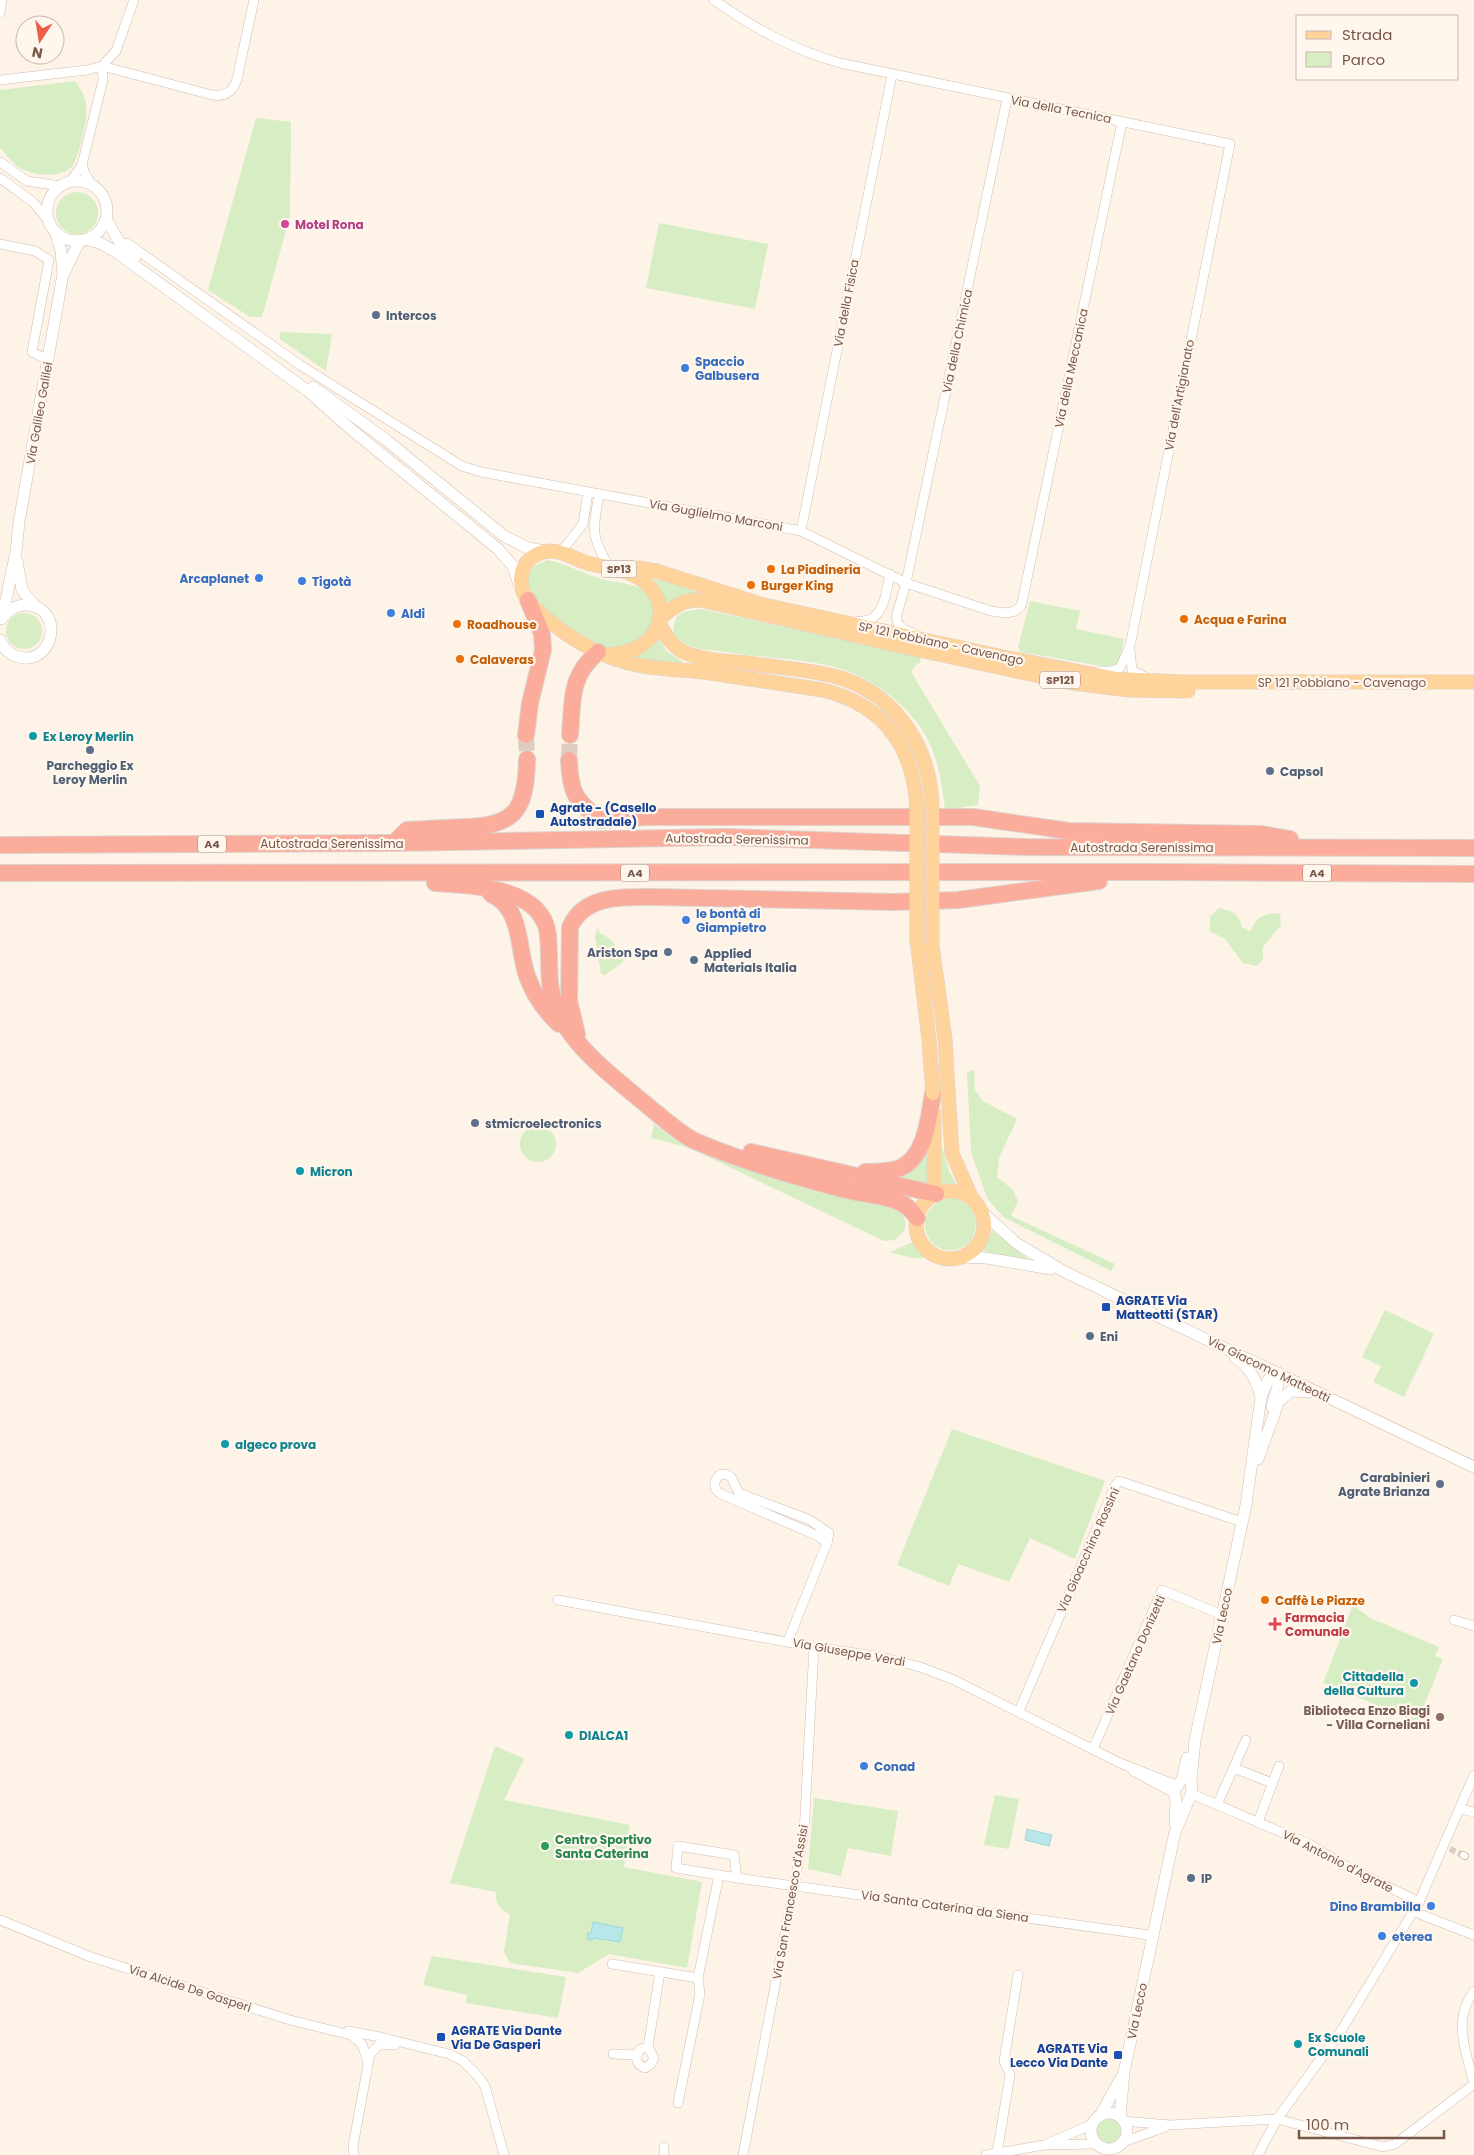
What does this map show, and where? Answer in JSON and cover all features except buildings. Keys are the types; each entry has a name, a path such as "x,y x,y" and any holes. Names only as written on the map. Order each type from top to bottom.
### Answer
{"highway":[{"path":"525,596 542,634 544,650 530,703 526,734"},
{"path":"570,735 574,692 578,674 584,664 602,653"},
{"path":"394,843 407,830 475,827 504,821 516,809 524,794 526,759"},
{"path":"570,760 570,783 573,792 582,804 600,820 646,817 973,817 1069,831 1261,834 1332,847"},
{"name":"Autostrada Serenissima","path":"0,845 394,843 725,837 1026,846 1474,848"},
{"path":"584,1050 571,1014 568,935 570,927 577,916 599,901 614,897 894,902 958,900 1160,872"},
{"name":"Autostrada Serenissima","path":"0,873 1160,872 1474,874"},
{"path":"110,873 468,884 494,890 523,900 532,906 543,918 548,937 550,994 569,1033"},
{"path":"468,884 496,896 507,905 516,926 526,974 536,999 547,1013 584,1050 685,1136 813,1181 894,1200 909,1208 916,1218"},
{"path":"835,1171 878,1172 891,1170 906,1164 920,1146 928,1118 940,1092"},
{"path":"695,1141 934,1194"}],"main road":[{"name":"SP13","path":"545,551 560,553 582,561 624,571 641,579 656,593 660,605 659,621"},
{"path":"545,551 535,555 527,563 521,578 525,596 568,635 602,653 644,666 709,673 823,690 852,698 878,716 901,746 911,766 917,810 917,940 930,1049 952,1153 976,1205 984,1224 981,1239 972,1250 959,1257 942,1258 926,1249 917,1233 916,1218 923,1205 934,1194 955,1191 976,1205"},
{"name":"SP 121 Pobbiano - Cavenago","path":"624,571 639,568 656,571 753,602 1040,664 1127,680 1180,682 1474,682"},
{"name":"SP 121 Pobbiano - Cavenago","path":"602,653 624,652 641,646 651,637 659,621 679,604 695,600 1030,675 1114,689 1161,691 1474,692"},
{"path":"791,621 803,620 876,635 888,631"},
{"path":"659,621 673,644 694,655 813,672 842,679 870,692 896,714 916,740 929,776 932,810 932,945 945,1044 934,1194"}],"street":[{"path":"0,13 2,0"},
{"path":"53,227 47,211 48,204 52,194 65,184 82,165 97,110 103,80 102,66 116,51 134,0"},
{"path":"0,80 87,70 102,66 220,96 228,93 237,80 254,0"},
{"name":"Via della Tecnica","path":"714,0 775,39 796,49 840,63 1230,144"},
{"name":"Via della Fisica","path":"801,531 892,75"},
{"name":"Via della Chimica","path":"888,631 896,618 906,583 1007,99"},
{"name":"Via della Meccanica","path":"1015,611 1021,606 1023,598 1122,122"},
{"name":"Via dell'Artigianato","path":"1040,664 1112,671 1122,666 1130,646 1230,144"},
{"path":"0,162 25,180 39,184 65,184 80,181 92,185"},
{"path":"82,165 92,185 104,197 106,217 98,232 83,240"},
{"path":"0,178 30,199 53,227 67,238 100,243 113,250 308,391 354,432 498,549 513,566 525,596"},
{"name":"Via Guglielmo Marconi","path":"106,217 124,240 142,255 300,365 412,434 449,460 466,468 801,531 906,583 991,611 1006,613 1015,611"},
{"name":"SP13","path":"106,217 118,241 131,254 343,408 500,533 521,545 545,551"},
{"name":"Via Galileo Galilei","path":"0,621 16,552 19,522 63,274 61,251 53,227"},
{"name":"Via Galileo Galilei","path":"63,274 83,240"},
{"path":"0,244 35,251 49,260 32,352 48,360"},
{"path":"560,553 582,528 588,492"},
{"path":"599,494 593,528 594,537 597,547 610,568"},
{"name":"Via Galileo Galilei","path":"3,650 19,658 26,658 40,654 50,642 51,626 46,614 35,606 22,590 16,552"},
{"path":"828,618 862,621 873,619 880,610 890,574"},
{"path":"0,621 12,608 20,605 35,606"},
{"path":"896,618 904,630 935,642"},
{"path":"0,640 3,650"},
{"name":"Via dell'Artigianato","path":"1130,646 1130,667 1134,673 1145,677 1180,682"},
{"name":"Via Giacomo Matteotti","path":"976,1205 1016,1243 1065,1272 1474,1467"},
{"name":"Via Giacomo Matteotti","path":"959,1257 986,1258 1065,1272"},
{"name":"Via Lecco","path":"1220,1346 1243,1363 1251,1372 1256,1380 1261,1397"},
{"name":"Via Lecco","path":"1122,2119 1124,2072 1175,1832 1191,1793 1195,1740 1248,1492 1261,1397 1268,1380 1278,1373"},
{"name":"Via Lecco","path":"1248,1492 1266,1433 1278,1385 1278,1373"},
{"name":"Via Lecco","path":"1266,1433 1279,1401 1287,1394 1298,1390 1326,1396"},
{"path":"788,1641 827,1543 829,1533 810,1520 739,1493 731,1476 721,1474 716,1479 714,1485 721,1494 818,1536 827,1543"},
{"name":"Via Gioacchino Rossini","path":"1018,1711 1115,1486 1119,1481 1242,1522"},
{"name":"Via Gaetano Donizetti","path":"1093,1749 1162,1590 1222,1615"},
{"name":"Via Giuseppe Verdi","path":"558,1600 814,1647 882,1657 920,1667 952,1679 1176,1790"},
{"path":"1454,1620 1474,1626"},
{"name":"Via San Francesco d'Assisi","path":"743,2155 804,1833 814,1647"},
{"name":"Via Lecco","path":"1175,1832 1176,1790 1195,1740"},
{"path":"1217,1805 1246,1740"},
{"path":"1258,1822 1279,1766"},
{"path":"1234,1768 1272,1784"},
{"path":"1258,2155 1278,2119 1341,2031 1414,1910 1447,1848 1474,1776"},
{"path":"1184,1782 1191,1793 1181,1801 1176,1790 1184,1782"},
{"name":"Via Antonio d'Agrate","path":"1191,1793 1311,1845 1342,1864 1418,1902"},
{"path":"1461,1809 1474,1812"},
{"name":"Via Santa Caterina da Siena","path":"737,1878 734,1854 678,1846 676,1868 737,1878 1153,1936"},
{"path":"678,2103 700,1994 698,1978 719,1875"},
{"path":"1414,1910 1474,1935"},
{"name":"Via Alcide De Gasperi","path":"0,1920 91,1957 290,2020 339,2030 360,2041 365,2049 368,2062"},
{"path":"612,1964 698,1978"},
{"path":"648,2047 640,2049 636,2060 640,2066 645,2068 651,2064 654,2058 648,2047 660,1972"},
{"path":"997,2153 1010,2074 1004,2061 1018,1975"},
{"path":"1044,2145 1112,2114 1122,2119 1170,2125 1278,2119 1383,2148 1390,2147 1474,2084 1463,2040 1461,2020 1465,2003 1474,1991"},
{"path":"339,2030 380,2037 460,2059 482,2082 488,2096 504,2155"},
{"path":"354,2155 353,2146 368,2062 372,2050 382,2045 430,2050"},
{"path":"613,2054 637,2055"},
{"name":"Via Lecco","path":"1096,2120 1124,2072"},
{"path":"1114,2155 1126,2133 1122,2119"},
{"path":"1096,2120 1092,2136 1099,2148"},
{"path":"986,2155 1044,2145 1110,2148 1170,2125"}],"green space":[{"path":"75,81 80,88 85,102 86,123 75,162 68,170 54,174 37,174 22,169 0,148 0,90"},
{"path":"256,118 291,122 290,216 262,317 250,317 208,290"},
{"path":"77,192 92,198 98,213 92,228 77,234 62,228 56,213 62,198"},
{"path":"659,223 768,244 755,309 646,288"},
{"path":"280,332 332,334 326,371 280,339"},
{"path":"548,560 595,577 641,589 648,595 654,607 654,618 650,628 632,643 608,648 597,645 571,630 541,606 531,592 527,580 532,569"},
{"path":"645,577 672,583 701,594 667,606 662,592"},
{"path":"1030,601 1080,611 1076,629 1124,639 1119,663 1107,667 1021,652 1018,647"},
{"path":"702,609 921,657 920,663 911,672 980,786 978,805 945,810 941,783 932,748 911,715 887,693 860,676 831,666 805,661 704,649 685,644 674,634 675,621 677,617 685,612"},
{"path":"24,613 36,619 42,631 36,643 24,649 12,643 6,631 12,619"},
{"path":"658,637 667,652 682,661 681,666 633,658"},
{"path":"1219,908 1234,913 1242,927 1250,932 1261,917 1280,913 1281,925 1263,947 1263,960 1256,966 1243,963 1225,939 1210,931 1210,917"},
{"path":"598,927 599,933 607,937 618,949 623,962 605,975 601,974 595,936"},
{"path":"974,1070 975,1090 983,1101 1017,1119 999,1158 997,1177 1012,1189 1018,1201 1011,1216 1115,1264 1111,1271 1003,1217 987,1198 971,1152 967,1072"},
{"path":"654,1124 675,1140 768,1177 821,1193 892,1207 899,1211 905,1219 904,1231 895,1240 884,1241 700,1153 683,1146 651,1138"},
{"path":"538,1126 545,1127 551,1131 555,1137 555,1151 551,1157 545,1161 538,1162 531,1161 525,1157 521,1151 520,1144 521,1137 525,1131 531,1127"},
{"path":"939,1137 949,1171 957,1185 939,1185"},
{"path":"929,1142 930,1186 887,1178"},
{"path":"951,1198 968,1206 974,1215 976,1227 972,1239 966,1245 958,1249 946,1250 936,1246 929,1239 926,1230 926,1220 929,1210 938,1203"},
{"path":"992,1231 1027,1258 1028,1260 983,1251"},
{"path":"913,1242 926,1258 911,1258 890,1252"},
{"path":"1385,1310 1434,1334 1404,1397 1373,1382 1381,1366 1362,1357"},
{"path":"952,1429 1105,1481 1075,1559 1030,1538 1009,1582 958,1564 949,1586 897,1565"},
{"path":"1353,1605 1370,1618 1439,1647 1435,1656 1443,1659 1417,1722 1323,1683"},
{"name":"Centro Sportivo Santa Caterina","path":"495,1746 524,1759 504,1800 630,1825 624,1867 702,1882 687,1968 609,1954 578,1973 510,1963 504,1952 510,1915 499,1906 496,1900 496,1892 450,1883"},
{"path":"995,1795 1019,1799 1009,1849 984,1845"},
{"path":"814,1798 898,1811 891,1856 848,1848 841,1876 808,1869"},
{"path":"432,1956 566,1977 558,2018 466,2003 467,1995 423,1985"},
{"path":"1109,2119 1114,2120 1120,2126 1120,2136 1114,2142 1109,2143 1104,2142 1098,2136 1097,2131 1098,2126 1104,2120"}],"water":[{"path":"1027,1829 1052,1835 1049,1846 1025,1840"},
{"path":"593,1922 623,1928 620,1942 594,1938 593,1940 587,1939 588,1933 591,1933"}],"tunnel":[{"path":"526,735 527,759"},
{"path":"569,760 570,735"},
{"path":"1450,1849 1463,1855"}],"place":[{"name":"Motel Rona","path":"285,224"},
{"name":"Intercos","path":"376,315"},
{"name":"Spaccio Galbusera","path":"685,368"},
{"name":"La Piadineria","path":"771,569"},
{"name":"Arcaplanet","path":"259,578"},
{"name":"Tigotà","path":"302,581"},
{"name":"Burger King","path":"751,585"},
{"name":"Aldi","path":"391,613"},
{"name":"Acqua e Farina","path":"1184,619"},
{"name":"Roadhouse","path":"457,624"},
{"name":"Calaveras","path":"460,659"},
{"name":"Ex Leroy Merlin","path":"33,736"},
{"name":"Parcheggio Ex Leroy Merlin","path":"90,750"},
{"name":"Capsol","path":"1270,771"},
{"name":"Agrate - (Casello Autostradale)","path":"540,814"},
{"name":"le bontà di Giampietro","path":"686,920"},
{"name":"Ariston Spa","path":"668,952"},
{"name":"Applied Materials Italia","path":"694,960"},
{"name":"stmicroelectronics","path":"475,1123"},
{"name":"Micron","path":"300,1171"},
{"name":"AGRATE Via Matteotti (STAR)","path":"1106,1307"},
{"name":"Eni","path":"1090,1336"},
{"name":"algeco prova","path":"225,1444"},
{"name":"Carabinieri Agrate Brianza","path":"1440,1484"},
{"name":"Caffè Le Piazze","path":"1265,1600"},
{"name":"Farmacia Comunale","path":"1275,1624"},
{"name":"Cittadella della Cultura","path":"1414,1683"},
{"name":"Biblioteca Enzo Biagi - Villa Corneliani","path":"1440,1717"},
{"name":"DIALCA1","path":"569,1735"},
{"name":"Conad","path":"864,1766"},
{"name":"Centro Sportivo Santa Caterina","path":"545,1846"},
{"name":"IP","path":"1191,1878"},
{"name":"Dino Brambilla","path":"1431,1906"},
{"name":"eterea","path":"1382,1936"},
{"name":"AGRATE Via Dante Via De Gasperi","path":"441,2037"},
{"name":"Ex Scuole Comunali","path":"1298,2044"},
{"name":"AGRATE Via Lecco Via Dante","path":"1118,2055"}]}
